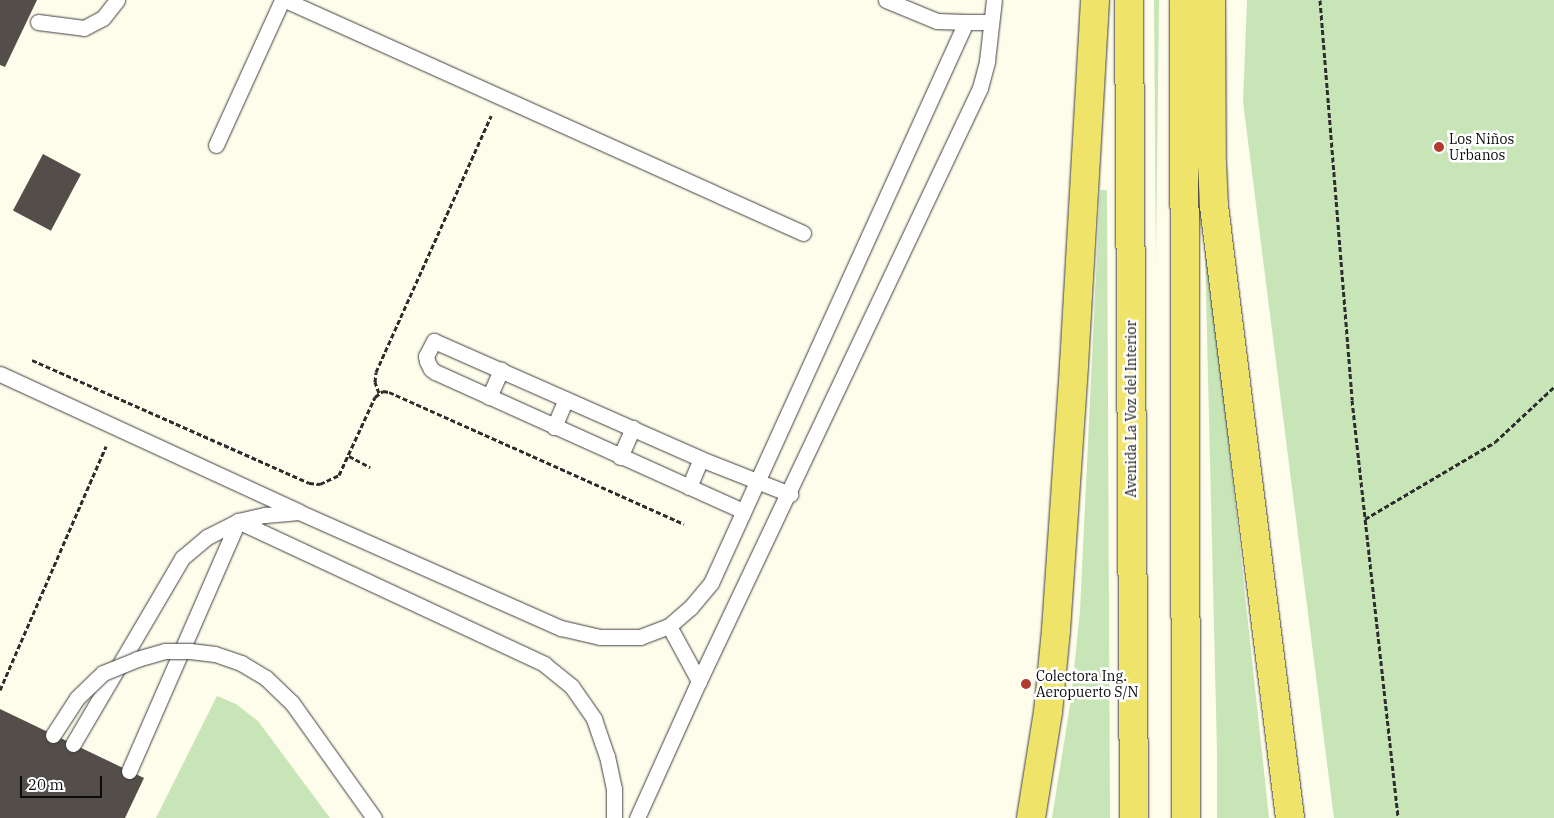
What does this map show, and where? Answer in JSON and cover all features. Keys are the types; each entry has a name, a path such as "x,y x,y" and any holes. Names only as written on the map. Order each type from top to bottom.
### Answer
{"main road":[{"path":"1032,818 1048,712 1056,630 1074,365 1095,0"},
{"name":"Avenida La Voz del Interior","path":"1129,0 1134,818"},
{"path":"1184,0 1186,818"},
{"path":"1211,0 1214,206 1290,818"},
{"path":"1022,818 1038,783"}],"lane":[{"path":"38,22 84,28 103,18 117,0"},
{"path":"216,145 283,0 803,233"},
{"path":"886,0 937,20 991,22"},
{"path":"637,818 699,681 790,494 980,88 987,62 994,0"},
{"path":"0,374 299,512 561,628 600,637 640,637 669,626 690,608 707,589 966,22"},
{"path":"743,511 435,372 428,366 426,356 434,341 701,459 790,494"},
{"path":"489,398 501,370"},
{"path":"554,427 566,400"},
{"path":"620,457 633,428"},
{"path":"689,487 701,459"},
{"path":"73,744 182,558 207,537 238,521 265,515 299,512"},
{"path":"129,771 238,521"},
{"path":"238,521 544,664 572,687 594,719 607,756 612,781 614,818"},
{"path":"669,626 699,681"},
{"path":"53,735 77,698 103,673 137,659 165,651 190,650 215,654 241,663 258,673 292,703 374,818"}],"path":[{"path":"1320,0 1352,400 1398,818"},
{"path":"32,360 308,484 320,484 339,475 379,393 375,382 376,372 492,116 484,112"},
{"path":"1365,519 1495,442 1554,387"},
{"path":"379,393 389,392 684,524"},
{"path":"0,690 124,402"},
{"path":"349,456 370,467"}],"green space":[{"path":"1154,0 1159,0 1156,266"},
{"path":"1247,0 1554,0 1554,818 1334,818 1243,102"},
{"path":"1100,190 1107,190 1110,818 1052,818 1071,699 1080,611"},
{"path":"1204,211 1269,818 1217,818"},
{"path":"217,696 236,704 258,721 330,818 156,818"}],"building":[{"path":"0,0 37,0 5,67 0,65"},
{"path":"43,154 81,174 51,231 13,211"},
{"path":"0,709 144,778 125,818 0,818"}],"place":[{"name":"Los Niños Urbanos","path":"1439,147"},
{"name":"Colectora Ing. Aeropuerto S/N","path":"1026,684"}]}
